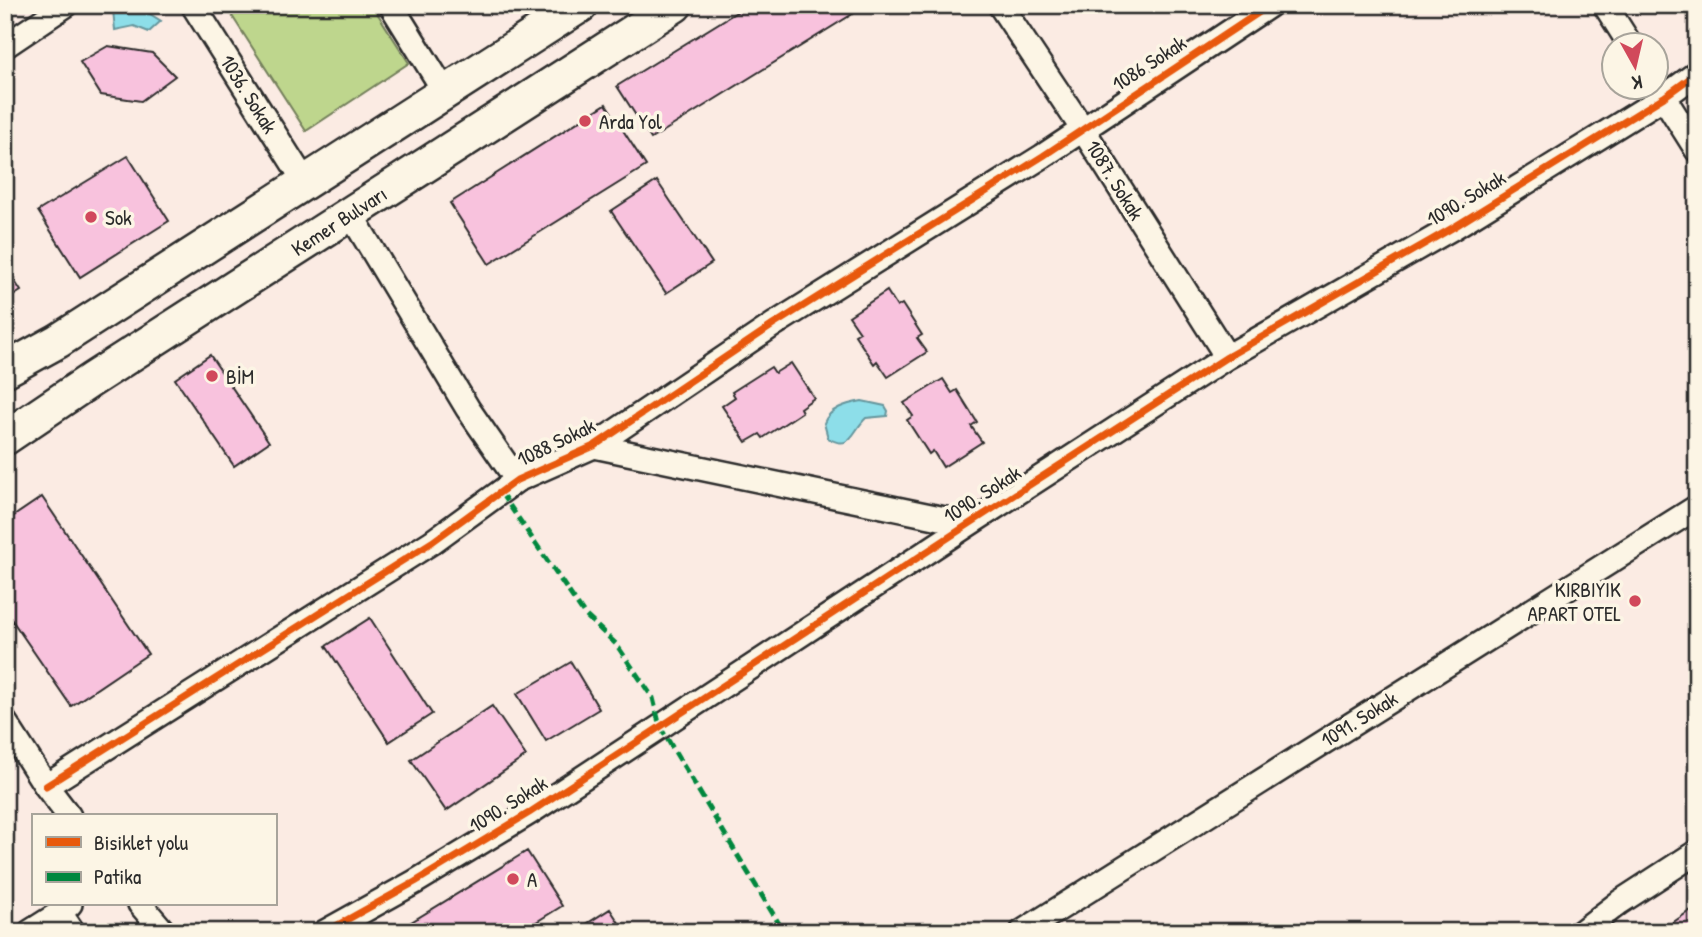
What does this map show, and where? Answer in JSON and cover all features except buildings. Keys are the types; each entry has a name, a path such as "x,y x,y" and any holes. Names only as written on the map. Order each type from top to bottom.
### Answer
{"main road":[{"path":"5,370 58,341 581,5"},
{"name":"Kemer Bulvarı","path":"5,438 675,5"}],"street":[{"path":"5,46 66,5"},
{"name":"1036. Sokak","path":"192,5 304,182"},
{"path":"391,5 445,92"},
{"name":"1087. Sokak","path":"1000,5 1082,128 1227,357"},
{"name":"1086 Sokak","path":"1082,128 1270,5"},
{"path":"1605,5 1622,32"},
{"name":"1090. Sokak","path":"1670,86 1697,73"},
{"name":"1090. Sokak","path":"326,932 529,813 1227,357 1454,227 1643,102"},
{"path":"1667,102 1697,150"},
{"name":"1088 Sokak","path":"46,786 432,542 517,480 594,446 773,325 1043,156 1082,128"},
{"path":"350,214 468,409 517,480"},
{"path":"594,446 969,524"},
{"name":"1091. Sokak","path":"1022,932 1697,507"},
{"path":"5,722 67,814"},
{"path":"1581,932 1620,902 1697,852"},
{"path":"142,906 164,932"},
{"path":"30,932 65,908 74,932"}],"green space":[{"path":"225,5 372,5 409,63 306,131"}],"water":[{"path":"139,7 161,21 149,32 134,26 115,30 113,10"},
{"path":"862,401 885,406 887,416 866,418 850,438 842,443 828,438 824,423 830,414 845,405"}],"marked path":[{"path":"501,493 584,614 616,644 653,698 660,727 784,932"}],"cycle path":[{"path":"46,786 432,542 517,480 594,446 773,325 1043,156 1270,5"},
{"path":"325,932 415,882 529,813 1227,357 1454,227 1664,97 1697,73"}],"place":[{"name":"Arda Yol","path":"585,121"},
{"name":"Sok","path":"91,217"},
{"name":"BİM","path":"212,376"},
{"name":"KIRBIYIK APART OTEL","path":"1635,601"},
{"name":"A","path":"513,879"}]}
